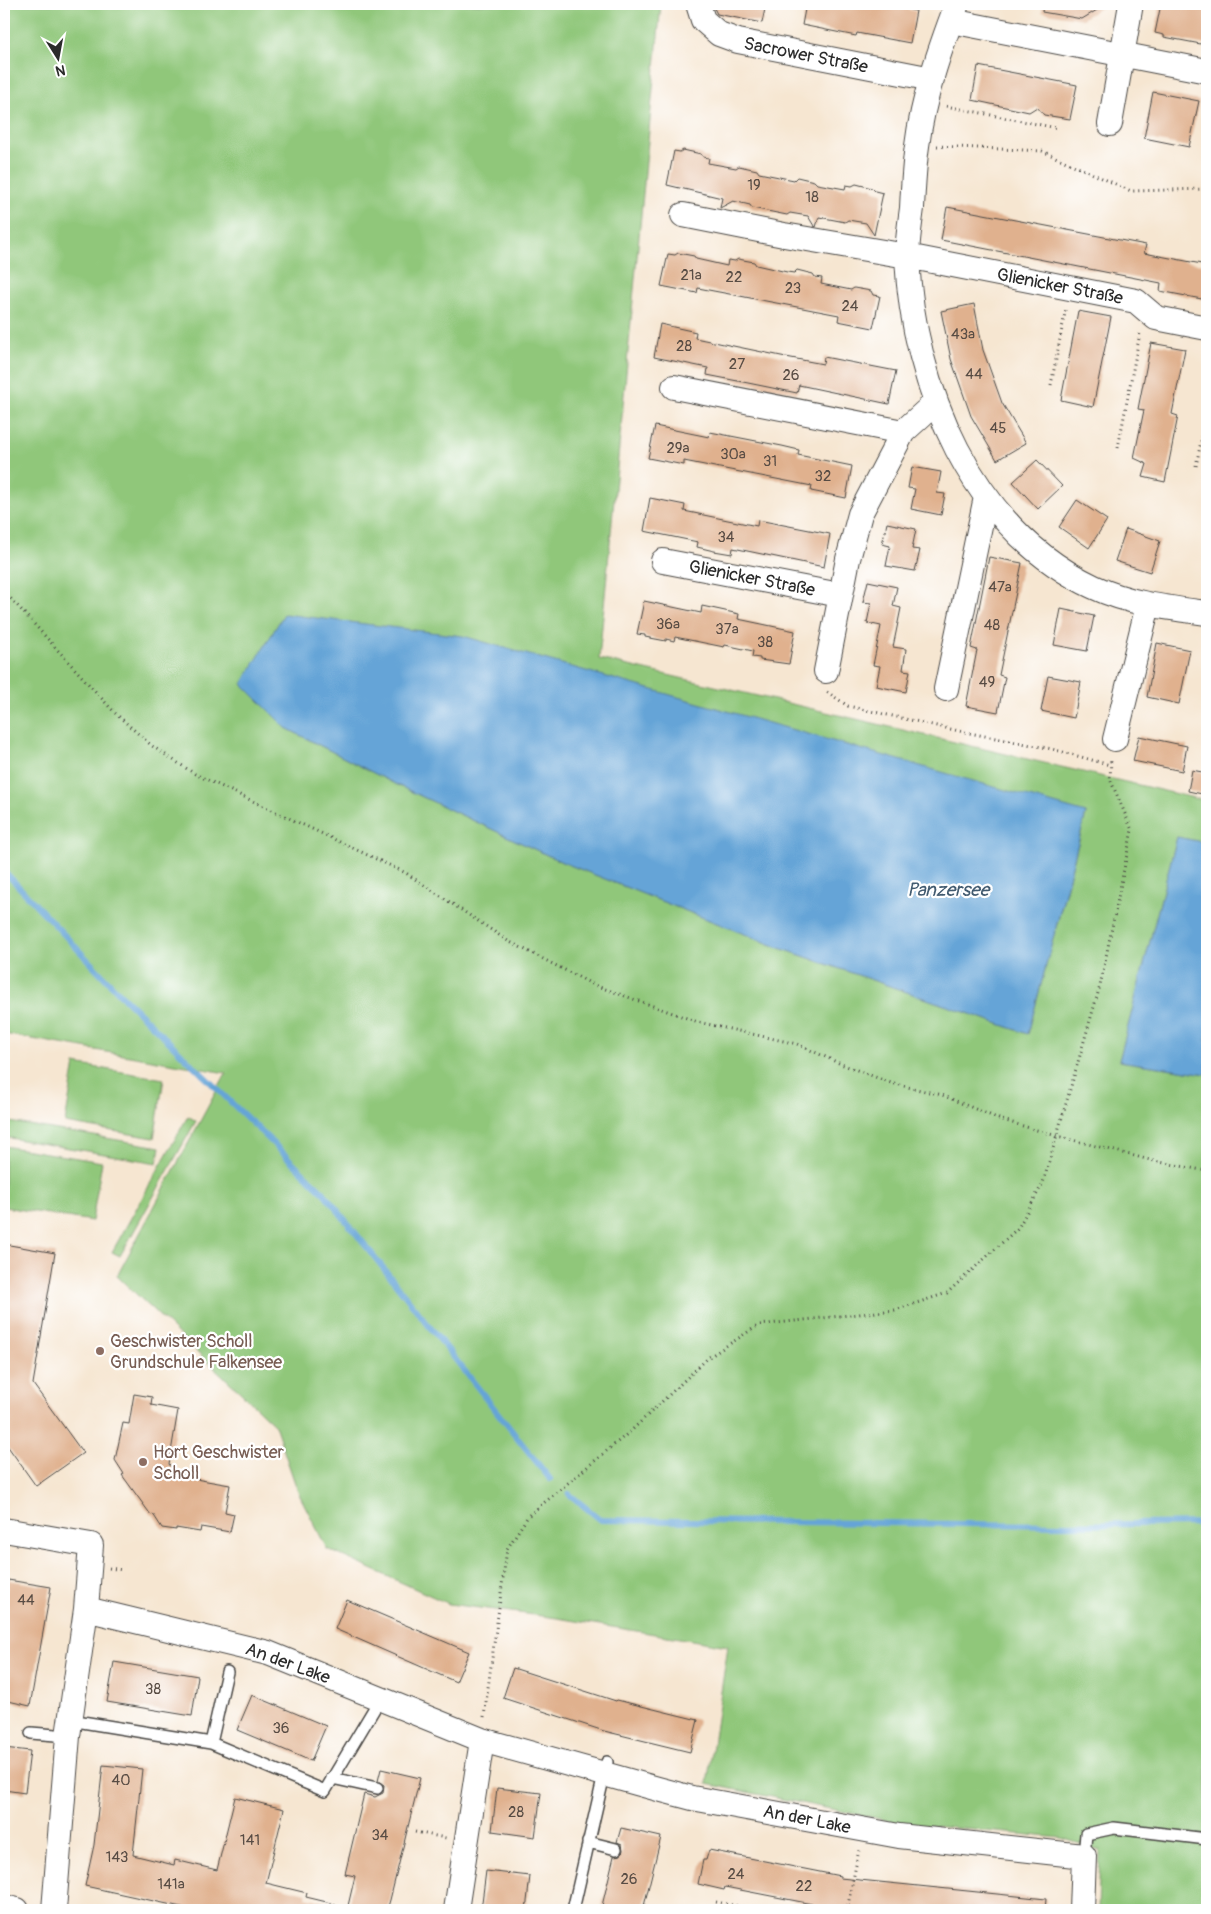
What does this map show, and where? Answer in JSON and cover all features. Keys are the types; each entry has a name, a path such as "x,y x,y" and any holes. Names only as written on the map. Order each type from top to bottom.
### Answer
{"street":[{"name":"Sacrower Straße","path":"698,4 703,20 719,34 738,42 932,79"},
{"path":"1110,124 1131,4"},
{"path":"1207,71 1122,54 954,12 925,102 917,146 907,256 913,321 936,402 962,460 986,497 1018,535 1054,565 1095,588 1148,605 1207,613"},
{"name":"Glienicker Straße","path":"682,215 784,236 907,256 1136,301 1156,318 1207,328"},
{"path":"674,387 903,432"},
{"name":"Glienicker Straße","path":"826,671 840,595 860,514 903,432 936,402"},
{"path":"946,689 986,497"},
{"name":"Glienicker Straße","path":"663,561 840,595"},
{"path":"1115,739 1148,605"},
{"path":"4,1530 91,1545 86,1609 69,1728 54,1910"},
{"name":"An der Lake","path":"86,1609 268,1653 482,1740 605,1769 692,1798 899,1836 1084,1856"},
{"path":"456,1910 482,1740"},
{"path":"1082,1910 1084,1856"},
{"path":"4,1907 17,1910"}],"lane":[{"path":"211,1743 227,1672"},
{"path":"31,1733 69,1728 211,1743 325,1791 380,1699"},
{"path":"573,1910 605,1769"},
{"path":"332,1778 376,1788"},
{"path":"1084,1856 1086,1834 1114,1828 1207,1839"},
{"path":"588,1842 616,1848"}],"path":[{"path":"925,102 1057,128"},
{"path":"917,146 1042,150 1131,191 1207,189"},
{"path":"1051,385 1070,288"},
{"path":"1118,448 1144,308"},
{"path":"1196,466 1207,412"},
{"path":"4,591 115,713 152,746 195,774 406,873 508,941 594,985 698,1022 797,1044 842,1064 891,1082 942,1095 998,1119 1154,1161 1207,1171"},
{"path":"826,671 827,692 848,706 959,731 1052,749 1110,765"},
{"path":"482,1740 507,1549 528,1516 632,1430 709,1357 759,1325 895,1310 947,1294 1018,1228 1043,1183 1100,986 1132,830 1110,779 1110,765 1115,739"},
{"path":"847,1910 864,1830"},
{"path":"415,1832 445,1838 467,1839"},
{"path":"716,1902 760,1910"}],"green space":[{"path":"4,4 661,4 599,659 1207,801 1207,843 1177,837 1119,1061 1207,1074 1207,1910 1098,1910 1100,1850 1061,1838 900,1823 707,1784 728,1646 557,1618 449,1604 327,1549 298,1492 275,1425 117,1276 226,1073 4,1034","holes":["286,728 1086,813 1028,1034 780,948 562,862 395,784"]},
{"path":"75,1064 164,1079 154,1138 65,1123"},
{"path":"188,1116 196,1121 120,1256 112,1252"},
{"path":"4,1121 160,1147 157,1163 4,1137"},
{"path":"4,1146 102,1162 92,1221 4,1207"}],"water":[{"name":"Panzersee","path":"284,614 463,636 1086,813 1028,1034 780,948 562,862 395,784 286,728 242,684"},
{"path":"1177,837 1207,843 1207,1074 1119,1061"}],"building":[{"path":"712,4 766,4 762,23 717,14"},
{"path":"806,4 881,4 916,11 910,43 857,33 856,36 802,25"},
{"path":"1043,4 1107,4 1082,19 1042,12"},
{"path":"1161,4 1207,6 1206,45 1164,37 1164,35 1155,33"},
{"path":"978,66 1077,85 1070,119 1044,115 1037,107 1029,112 972,100"},
{"path":"1153,92 1199,101 1189,147 1144,138"},
{"path":"683,150 709,158 708,163 736,168 739,166 757,170 759,173 794,180 797,177 814,181 817,184 845,189 846,185 852,186 856,184 872,188 883,193 874,235 866,223 848,220 845,222 819,217 816,227 808,216 790,213 787,215 752,208 750,205 733,201 720,208 722,198 667,185 674,151 680,152"},
{"path":"947,207 1146,245 1144,253 1207,265 1207,300 1160,291 1161,283 941,240"},
{"path":"678,253 727,266 728,260 735,261 738,259 787,272 794,273 797,270 822,278 821,284 851,290 854,288 871,291 873,295 880,296 873,328 838,321 839,315 698,288 697,293 661,286 668,254 675,255"},
{"path":"974,304 983,350 1002,403 1026,443 997,460 971,416 951,359 941,311"},
{"path":"1078,311 1111,317 1093,407 1061,400"},
{"path":"660,324 696,332 695,338 786,357 823,364 824,357 896,371 889,404 799,385 797,393 707,375 708,368 654,357"},
{"path":"1151,343 1185,349 1172,414 1178,416 1165,482 1143,477 1147,464 1134,458 1144,410 1138,409"},
{"path":"655,426 709,437 710,432 782,446 799,450 798,455 852,466 846,498 811,491 812,486 684,461 684,465 648,458"},
{"path":"1037,460 1062,486 1038,509 1013,482"},
{"path":"912,467 941,472 937,493 945,494 941,515 911,509 915,489 908,488"},
{"path":"650,498 685,505 684,511 757,526 758,520 830,534 824,567 733,548 732,554 714,551 697,547 698,542 644,531"},
{"path":"1077,500 1107,520 1089,548 1059,527"},
{"path":"887,523 916,529 912,549 920,550 915,571 886,566 890,546 882,544"},
{"path":"1126,529 1160,541 1150,572 1115,561"},
{"path":"989,557 1022,563 999,675 1005,677 998,712 966,706 977,650 971,648"},
{"path":"868,581 897,587 893,606 901,608 893,647 906,649 903,670 910,671 906,692 876,686 880,666 873,665 881,626 867,623 871,603 863,602"},
{"path":"644,601 701,613 702,606 739,614 738,619 795,631 789,664 760,660 760,658 752,657 753,651 725,645 724,647 675,637 674,641 666,639 666,641 637,634"},
{"path":"1061,609 1094,616 1087,651 1054,645"},
{"path":"1157,643 1190,650 1179,704 1147,697"},
{"path":"1048,676 1081,682 1074,718 1041,711"},
{"path":"1139,736 1187,746 1182,771 1133,761"},
{"path":"1192,770 1207,773 1207,795 1188,791"},
{"path":"4,1244 55,1253 33,1384 83,1453 36,1486 4,1441"},
{"name":"Hort Geschwister Scholl","path":"134,1394 152,1397 151,1405 178,1410 169,1464 178,1476 230,1485 225,1512 234,1514 230,1532 201,1527 200,1532 162,1528 122,1475 124,1474 115,1460 123,1423 129,1424"},
{"path":"8,1580 51,1587 30,1706 4,1700 4,1591 6,1592"},
{"path":"347,1600 469,1652 456,1682 335,1629"},
{"path":"114,1662 198,1676 192,1716 107,1702"},
{"path":"513,1668 616,1701 698,1720 690,1752 604,1731 503,1698"},
{"path":"252,1695 326,1726 311,1761 237,1730"},
{"path":"4,1748 30,1751 25,1793 4,1790"},
{"path":"103,1765 142,1769 133,1855 174,1865 175,1860 217,1870 235,1797 284,1809 266,1883 307,1893 306,1897 335,1904 334,1910 195,1910 85,1886 94,1845"},
{"path":"381,1769 420,1778 387,1910 347,1910 355,1876 345,1874 364,1794 375,1797 383,1793 384,1785 378,1781"},
{"path":"497,1788 541,1793 535,1837 492,1831"},
{"path":"621,1828 661,1837 643,1910 601,1910 614,1856 621,1855 623,1850 622,1844 617,1842"},
{"path":"709,1850 840,1876 840,1878 1046,1899 1045,1910 811,1910 812,1904 725,1887 724,1890 698,1884 703,1860 706,1860"},
{"path":"486,1871 530,1876 526,1910 481,1910"}],"waterway":[{"path":"4,871 120,994 324,1193 550,1479"},
{"path":"569,1494 601,1520 1066,1525 1207,1523"}],"place":[{"name":"Geschwister Scholl Grundschule Falkensee","path":"100,1351"},
{"name":"Hort Geschwister Scholl","path":"143,1462"}]}
